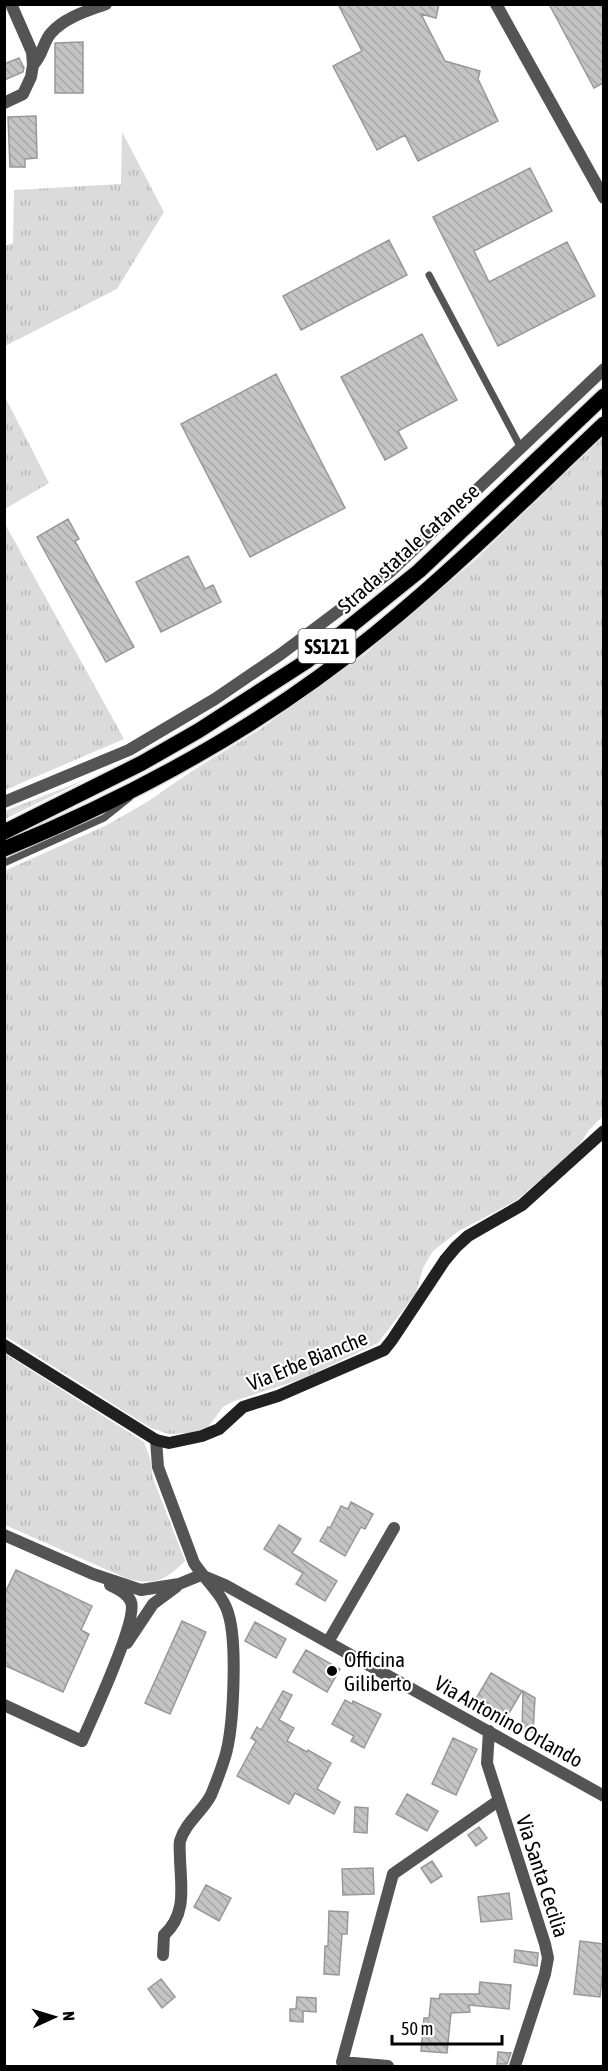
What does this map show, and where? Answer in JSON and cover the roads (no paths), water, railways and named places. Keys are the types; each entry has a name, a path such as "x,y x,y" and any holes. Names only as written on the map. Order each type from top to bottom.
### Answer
{"main road":[{"name":"Strada statale Catanese","path":"4,832 170,747 255,696 307,661 419,572 603,396"},
{"name":"Strada statale Catanese","path":"4,849 147,784 209,750 315,680 431,587 603,424"}],"street":[{"path":"4,103 23,94 31,77 33,65 32,52 11,4"},
{"path":"33,65 40,57 51,33 76,15 106,4"},
{"path":"496,4 603,198"},
{"path":"4,802 129,750 215,699 281,654 390,572 603,369"},
{"name":"Via Erbe Bianche","path":"156,1440 170,1443 202,1436 219,1429 243,1407 278,1396 384,1350 456,1247 468,1236 522,1204 603,1131"},
{"path":"4,1345 156,1440 158,1467 194,1563 201,1575 218,1593 229,1615 233,1657 232,1707 226,1755 209,1798 185,1830 180,1841 180,1911 172,1928 164,1935 163,1955"},
{"path":"328,1642 394,1527"},
{"path":"4,1535 89,1572 141,1590 179,1584 201,1575"},
{"path":"4,1705 82,1741 119,1656 133,1605 130,1598 89,1572"},
{"name":"Via Antonino Orlando","path":"201,1575 225,1585 603,1796"},
{"path":"119,1656 153,1604 179,1584"},
{"name":"Via Santa Cecilia","path":"489,1731 487,1763 548,1958 515,2067"},
{"path":"388,2067 342,2062 393,1874 498,1801"}],"lane":[{"path":"429,275 521,448"},
{"path":"4,863 104,818 147,784"}],"place":[{"name":"Officina Giliberto","path":"332,1671"}]}
